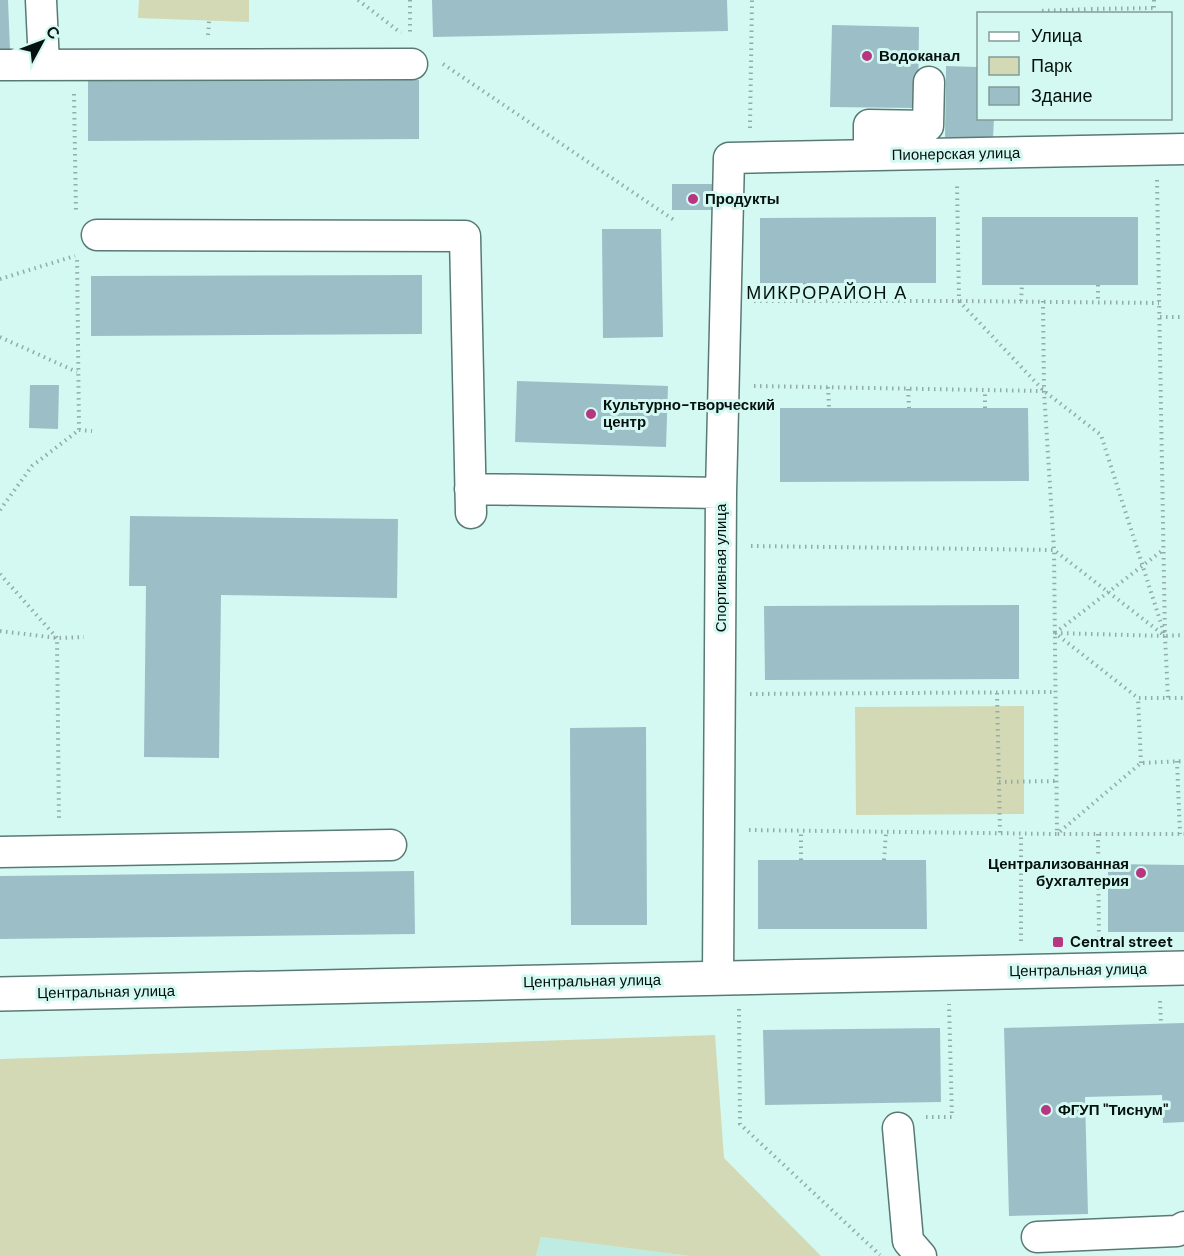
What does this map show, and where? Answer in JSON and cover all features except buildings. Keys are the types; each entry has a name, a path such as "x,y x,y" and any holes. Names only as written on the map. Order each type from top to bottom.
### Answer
{"main road":[{"name":"Центральная улица","path":"0,994 1184,968"}],"street":[{"path":"40,0 44,64"},
{"path":"0,65 411,52"},
{"path":"869,155 869,125 928,126 929,82"},
{"name":"Пионерская улица","path":"729,158 1170,149"},
{"name":"Спортивная улица","path":"718,978 721,493 729,158"},
{"path":"87,227 465,236 470,501 721,493"},
{"path":"0,852 392,845"},
{"path":"897,1128 908,1241 921,1256"},
{"path":"1036,1237 1177,1231 1184,1227"}],"path":[{"path":"358,0 411,52"},
{"path":"1039,12 1154,11 1154,0"},
{"path":"441,63 674,220"},
{"path":"74,64 87,227"},
{"path":"1168,698 1159,303 1170,149"},
{"path":"957,154 959,301 1044,392 1101,435 1165,636"},
{"path":"0,279 77,255 79,430"},
{"path":"805,283 806,300"},
{"path":"897,301 898,283"},
{"path":"1022,285 1022,302"},
{"path":"1098,285 1098,302"},
{"path":"726,301 1159,303"},
{"path":"1043,302 1044,392 1054,550 1057,834"},
{"path":"1160,317 1184,317"},
{"path":"0,337 77,372"},
{"path":"746,386 1044,392"},
{"path":"828,387 830,407"},
{"path":"908,389 909,408"},
{"path":"985,408 986,390"},
{"path":"0,510 32,466 79,430 92,431"},
{"path":"721,532 746,546 1054,550 1165,636"},
{"path":"1055,633 1163,550"},
{"path":"0,574 57,638 59,851"},
{"path":"0,631 57,638 84,637"},
{"path":"1055,633 1184,635"},
{"path":"1055,633 1138,698 1184,698"},
{"path":"745,694 1055,692"},
{"path":"997,693 1000,833"},
{"path":"1138,698 1141,763"},
{"path":"743,830 1182,834 1177,761"},
{"path":"1057,834 1141,763 1184,761"},
{"path":"999,782 1056,781"},
{"path":"801,831 801,861"},
{"path":"884,860 886,832"},
{"path":"1020,971 1021,834"},
{"path":"1098,834 1099,941"},
{"path":"1160,994 1161,1024"},
{"path":"897,1128 924,1117 952,1117 949,1000"},
{"path":"739,1007 740,1124 881,1256"}],"shaded area":[{"path":"541,1237 690,1256 536,1256"}],"green space":[{"path":"139,0 249,0 249,22 138,18"},
{"path":"1024,706 1024,814 856,815 855,707"},
{"path":"715,1035 724,1158 821,1256 690,1256 541,1237 536,1256 0,1256 0,1059"}],"place":[{"name":"Водоканал","path":"867,56"},
{"name":"Продукты","path":"693,199"},
{"name":"Культурно-творческий центр","path":"591,414"},
{"name":"Централизованная бухгалтерия","path":"1141,873"},
{"name":"Central street","path":"1058,942"},
{"name":"ФГУП \"Тиснум\"","path":"1046,1110"}],"district":[{"name":"МИКРОРАЙОН А","path":"827,293"}]}
